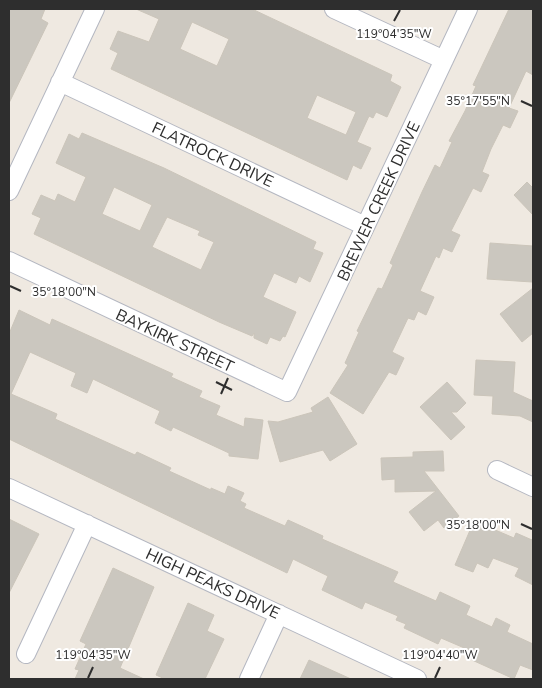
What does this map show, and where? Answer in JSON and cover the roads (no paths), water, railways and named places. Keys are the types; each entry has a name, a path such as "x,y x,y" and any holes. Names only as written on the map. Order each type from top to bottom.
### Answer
{"street":[{"path":"9,191 95,9"},
{"path":"334,9 444,60"},
{"name":"BREWER CREEK DRIVE","path":"287,392 468,9"},
{"name":"FLATROCK DRIVE","path":"60,82 366,226"},
{"name":"BAYKIRK STREET","path":"9,261 287,392"},
{"path":"497,470 533,487"},
{"name":"HIGH PEAKS DRIVE","path":"9,488 417,679"},
{"path":"26,654 87,524"},
{"path":"249,679 279,614"}]}
